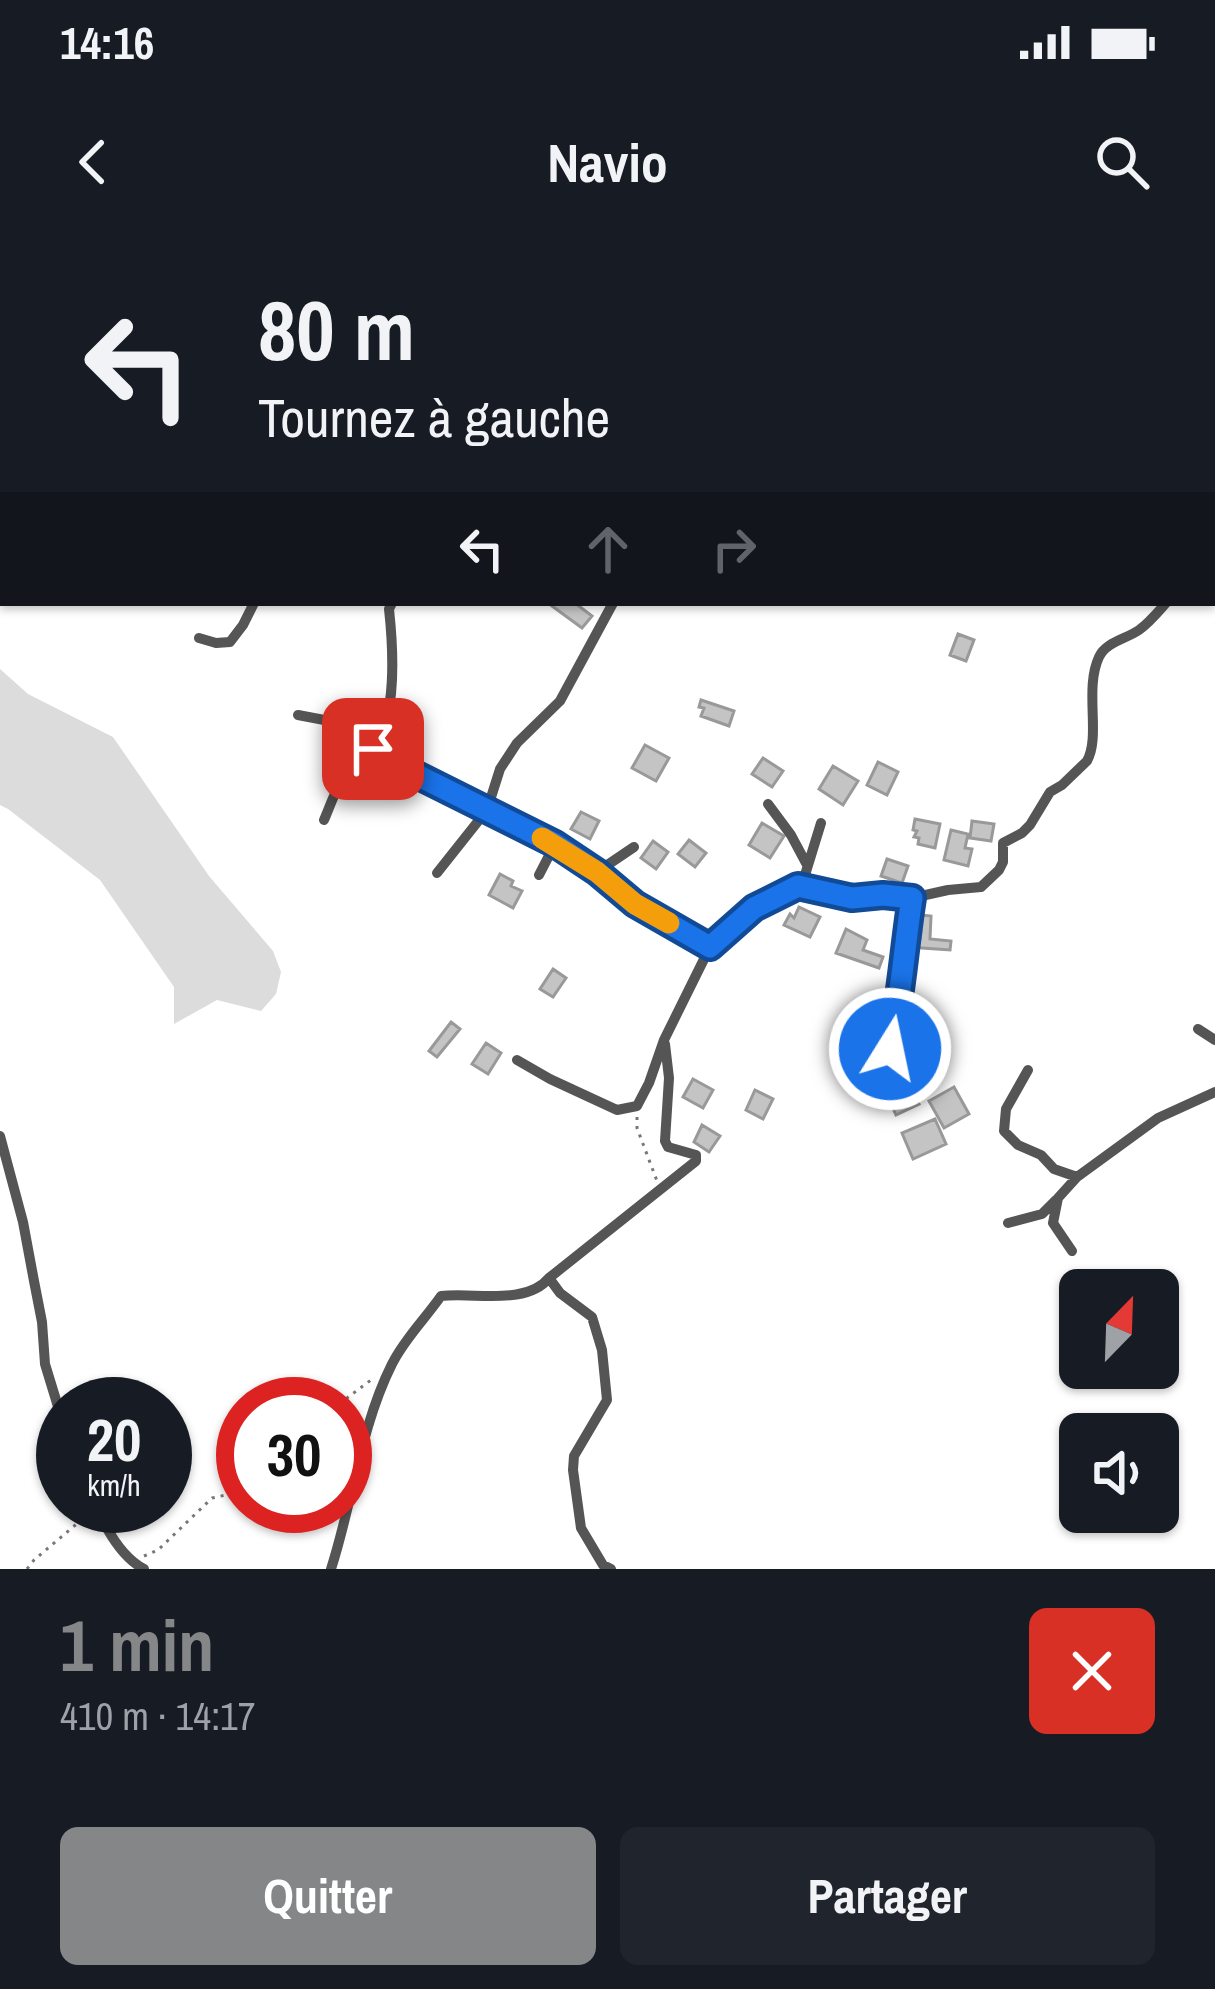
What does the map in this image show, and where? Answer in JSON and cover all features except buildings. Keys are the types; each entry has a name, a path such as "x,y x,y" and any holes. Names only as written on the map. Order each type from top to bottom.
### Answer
{"street":[{"path":"199,638 230,642 252,606"},
{"path":"324,820 349,768 373,749 382,731 393,692 390,606"},
{"path":"437,873 487,810 500,769 517,743 560,701 611,606"},
{"path":"517,1060 617,1110 638,1106 710,947 754,908 798,886 852,898 912,898 981,887 1003,862 1003,843 1030,825 1043,799 1092,753 1090,700 1100,655 1140,629 1163,606"},
{"path":"298,715 382,731"},
{"path":"373,749 555,844 635,904 710,947"},
{"path":"769,804 807,866"},
{"path":"811,886 805,875 821,823"},
{"path":"539,875 555,844"},
{"path":"597,872 634,847"},
{"path":"885,1091 912,898"},
{"path":"1198,1029 1215,1040"},
{"path":"331,1569 371,1413 391,1365 441,1296 540,1290 695,1161 696,1155 668,1147 665,1141 669,1078 664,1040"},
{"path":"1028,1070 1006,1109 1004,1131 1054,1168 1077,1177"},
{"path":"1009,1223 1042,1214 1077,1177 1158,1118 1215,1092"},
{"path":"0,1136 23,1222 49,1377"},
{"path":"1058,1198 1053,1223 1072,1251"},
{"path":"549,1279 592,1317 602,1350 607,1400 574,1456 573,1470 581,1528 603,1565 611,1569"},
{"path":"112,1533 137,1566"}],"path":[{"path":"634,1106 659,1189"},
{"path":"372,1379 391,1365"},
{"path":"137,1566 216,1497"},
{"path":"27,1569 64,1533"}],"shaded area":[{"path":"0,669 28,694 113,737 209,876 273,951 281,972 276,994 261,1011 217,1000 174,1024 174,987 100,880 0,805"}],"slow traffic":[{"path":"542,838 669,923"}],"route":[{"path":"373,749 555,844 635,904 710,947 754,908 798,886 852,898 912,898 890,1049"}]}
